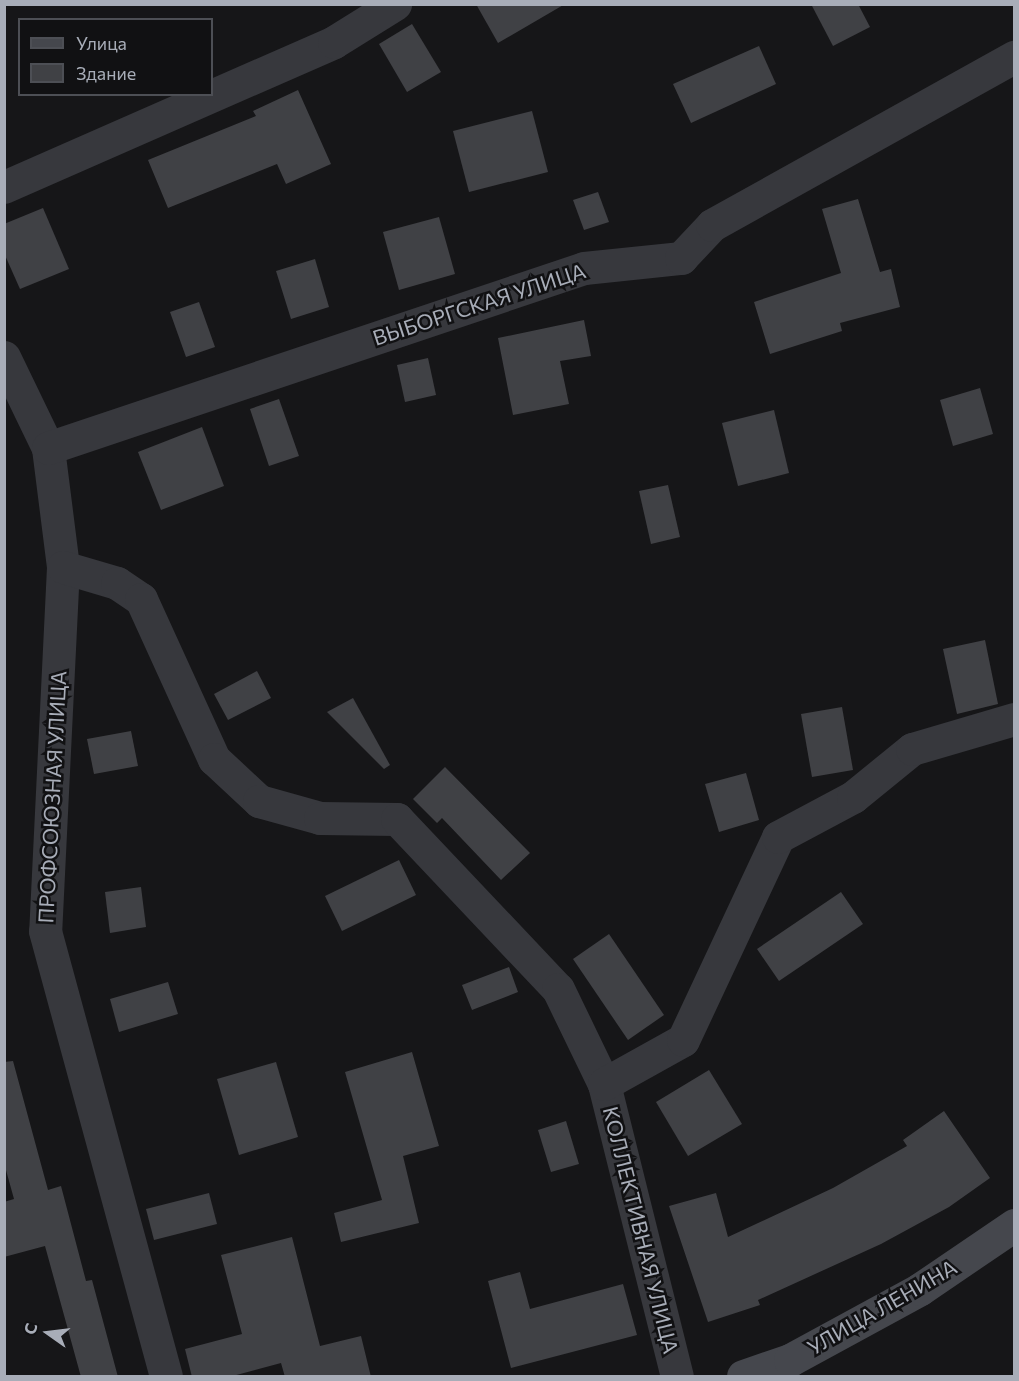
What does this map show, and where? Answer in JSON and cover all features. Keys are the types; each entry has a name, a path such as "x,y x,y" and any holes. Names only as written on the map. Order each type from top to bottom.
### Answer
{"main road":[{"name":"УЛИЦА ЛЕНИНА","path":"743,1377 790,1360 910,1294 1014,1225"}],"street":[{"path":"213,95 334,42 395,4"},
{"name":"ВЫБОРГСКАЯ УЛИЦА","path":"48,448 584,268 681,258 712,225 1014,57"},
{"path":"4,187 211,96"},
{"name":"ПРОФСОЮЗНАЯ УЛИЦА","path":"4,357 48,448 63,567 45,931 166,1377"},
{"name":"КОЛЛЕКТИВНАЯ УЛИЦА","path":"63,567 117,583 141,599 214,759 259,801 320,818 397,819 558,989 604,1084 677,1377"},
{"name":"КОЛЛЕКТИВНАЯ УЛИЦА","path":"604,1084 682,1040 778,837 853,797 912,749 1014,719"}],"building":[{"path":"476,4 565,4 498,43"},
{"path":"811,4 858,4 870,27 833,46"},
{"path":"412,24 441,72 407,92 379,44"},
{"path":"759,46 776,84 691,123 673,84"},
{"path":"298,90 331,164 286,184 277,164 168,208 148,160 256,116 253,111"},
{"path":"532,111 548,172 469,192 453,131"},
{"path":"598,192 609,222 584,230 573,200"},
{"path":"858,199 880,272 891,269 900,307 840,323 842,331 770,354 754,302 841,273 822,209"},
{"path":"43,208 69,269 20,289 4,253 4,224"},
{"path":"439,217 455,274 399,290 383,232"},
{"path":"315,259 329,307 291,319 276,271"},
{"path":"199,302 215,347 186,357 170,312"},
{"path":"584,320 591,356 560,361 569,404 513,415 498,338"},
{"path":"428,358 436,395 405,402 397,365"},
{"path":"980,388 993,434 953,446 940,400"},
{"path":"279,399 299,456 269,466 250,409"},
{"path":"774,410 789,473 738,486 722,423"},
{"path":"202,427 224,486 161,510 138,452"},
{"path":"668,485 680,537 651,544 639,491"},
{"path":"985,640 998,704 957,714 943,649"},
{"path":"257,671 271,698 228,720 214,694"},
{"path":"353,698 390,765 384,769 327,712"},
{"path":"842,707 853,770 812,777 801,714"},
{"path":"131,731 138,766 94,774 87,739"},
{"path":"445,767 530,853 501,880 442,818 437,823 413,799"},
{"path":"746,773 759,820 719,832 705,784"},
{"path":"399,860 416,895 342,931 325,896"},
{"path":"141,887 146,927 110,933 105,892"},
{"path":"841,892 863,924 779,981 757,949"},
{"path":"609,934 664,1015 628,1040 573,959"},
{"path":"509,967 518,992 472,1010 462,985"},
{"path":"168,982 178,1014 119,1032 110,999"},
{"path":"412,1052 439,1146 403,1156 419,1223 341,1242 334,1213 382,1200 345,1072"},
{"path":"13,1061 48,1190 61,1186 86,1281 92,1280 118,1377 81,1377 45,1246 4,1257 4,1202 14,1199 4,1163 4,1062"},
{"path":"276,1062 298,1137 239,1155 217,1079"},
{"path":"709,1070 742,1124 688,1156 656,1102"},
{"path":"944,1111 990,1178 949,1207 881,1244 758,1300 760,1305 708,1322 669,1206 716,1193 728,1237 833,1188 907,1146 903,1140"},
{"path":"566,1121 579,1164 551,1172 538,1130"},
{"path":"209,1193 217,1224 154,1240 146,1209"},
{"path":"292,1237 320,1346 361,1336 371,1377 285,1377 281,1363 229,1377 192,1377 185,1349 242,1334 221,1255"},
{"path":"520,1272 530,1309 623,1284 637,1335 511,1368 488,1281"}]}
